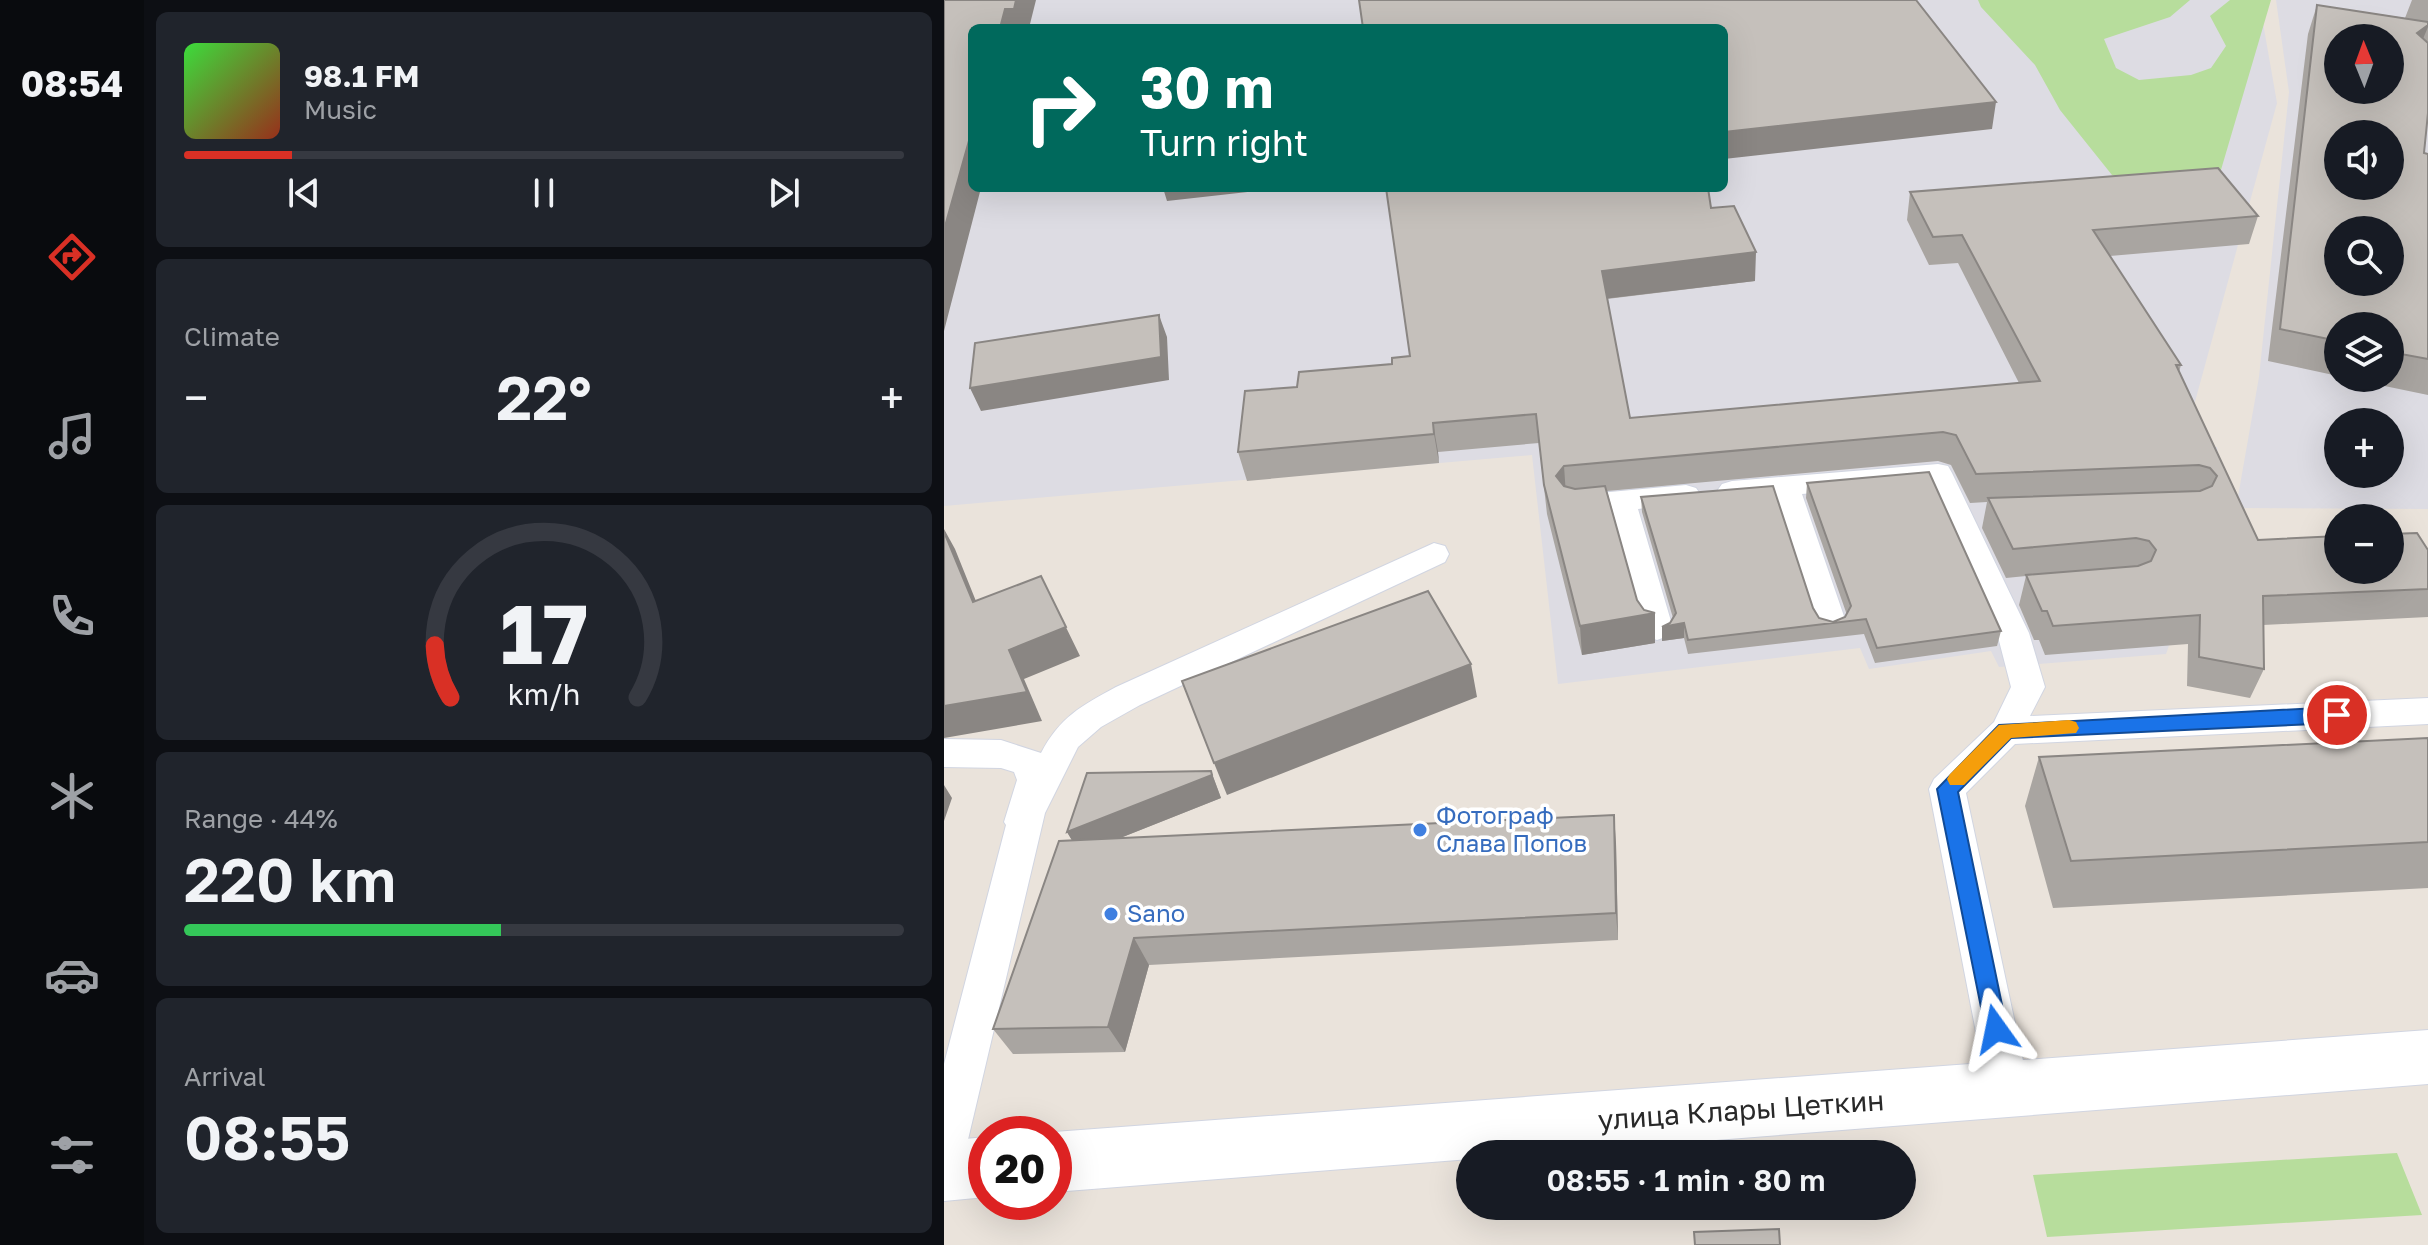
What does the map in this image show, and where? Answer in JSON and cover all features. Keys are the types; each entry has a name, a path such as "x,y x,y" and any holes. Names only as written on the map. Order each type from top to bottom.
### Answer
{"street":[{"name":"улица Клары Цеткин","path":"1072,1161 2428,1057"},
{"path":"944,1171 968,1169"}],"lane":[{"path":"1577,505 1938,473 1958,516 2010,592 2013,633 2028,687 2006,731 1947,789 2008,1089"},
{"path":"1785,486 1830,622"},
{"path":"1621,501 1657,628"},
{"path":"1958,516 1989,515"},
{"path":"1022,822 1066,738 1089,718 1128,696 1434,554"},
{"path":"2006,731 2428,711"},
{"path":"944,753 1001,754 1028,762 1035,780 1022,822 944,1148"}],"shaded area":[{"path":"944,0 2259,0 2277,103 2182,449 2217,447 2222,495 2166,654 1999,667 1991,651 1869,669 1860,648 1558,684 1532,455 944,506"},
{"path":"2276,0 2428,0 2428,509 2404,509 2404,504 2324,504 2324,508 2236,508 2259,377 2289,92"}],"green space":[{"path":"1978,0 2190,0 2170,17 2104,39 2116,68 2139,80 2191,75 2211,68 2226,46 2210,16 2230,0 2271,0 2218,180 2139,185 2112,175 2060,110 2035,65"},
{"path":"2397,1153 2422,1215 2047,1237 2033,1175"}],"building":[{"path":"944,0 1016,0 1014,9 1005,9 1001,24 968,24 968,144 944,230"},
{"path":"1359,0 1916,0 1996,102 1728,132 1728,24 1362,24"},
{"path":"2317,5 2428,22 2417,33 2428,43 2428,113 2424,153 2428,154 2428,359 2404,355 2404,312 2324,312 2324,338 2280,329"},
{"path":"2218,168 2258,216 2093,230 2181,365 2176,365 2258,540 2324,537 2324,584 2404,584 2404,533 2417,533 2428,550 2428,589 2263,596 2264,669 2199,657 2200,615 2053,626 2047,611 2042,611 2026,575 2138,566 2151,561 2156,550 2149,541 2136,538 2013,549 1988,498 2200,491 2212,486 2217,476 2210,468 2199,465 1976,474 1956,435 1943,432 1564,466 1556,476 1564,486 1575,489 1605,486 1637,600 1644,610 1655,613 1580,626 1544,485 1536,414 1433,423 1434,434 1238,452 1245,391 1297,387 1299,372 1392,364 1392,358 1410,356 1387,192 1709,192 1711,208 1734,206 1756,252 1602,271 1630,418 2040,381 1962,235 1933,237 1910,192"},
{"path":"1159,315 1161,357 970,388 975,343"},
{"path":"1929,472 2001,631 1877,648 1866,619 1688,640 1684,623 1662,627 1670,623 1676,613 1641,497 1773,486 1813,608 1819,618 1833,622 1845,617 1851,606 1807,483"},
{"path":"944,532 973,602 1041,576 1066,627 1009,650 1027,692 944,706"},
{"path":"1428,591 1471,664 1214,763 1182,681"},
{"path":"2428,738 2428,842 2071,861 2039,757"},
{"path":"1211,771 1212,775 1067,832 1087,773"},
{"path":"1614,815 1616,913 1134,938 1108,1027 993,1029 1059,841"},
{"path":"1779,1229 1780,1245 1695,1245 1694,1232"}],"slow traffic":[{"path":"1957,779 2006,731 2069,728"}],"place":[{"name":"Фотограф Слава Попов","path":"1420,830"},
{"name":"Sano","path":"1111,914"}],"route":[{"path":"1996,1029 1947,789 2006,731 2337,715"}]}
